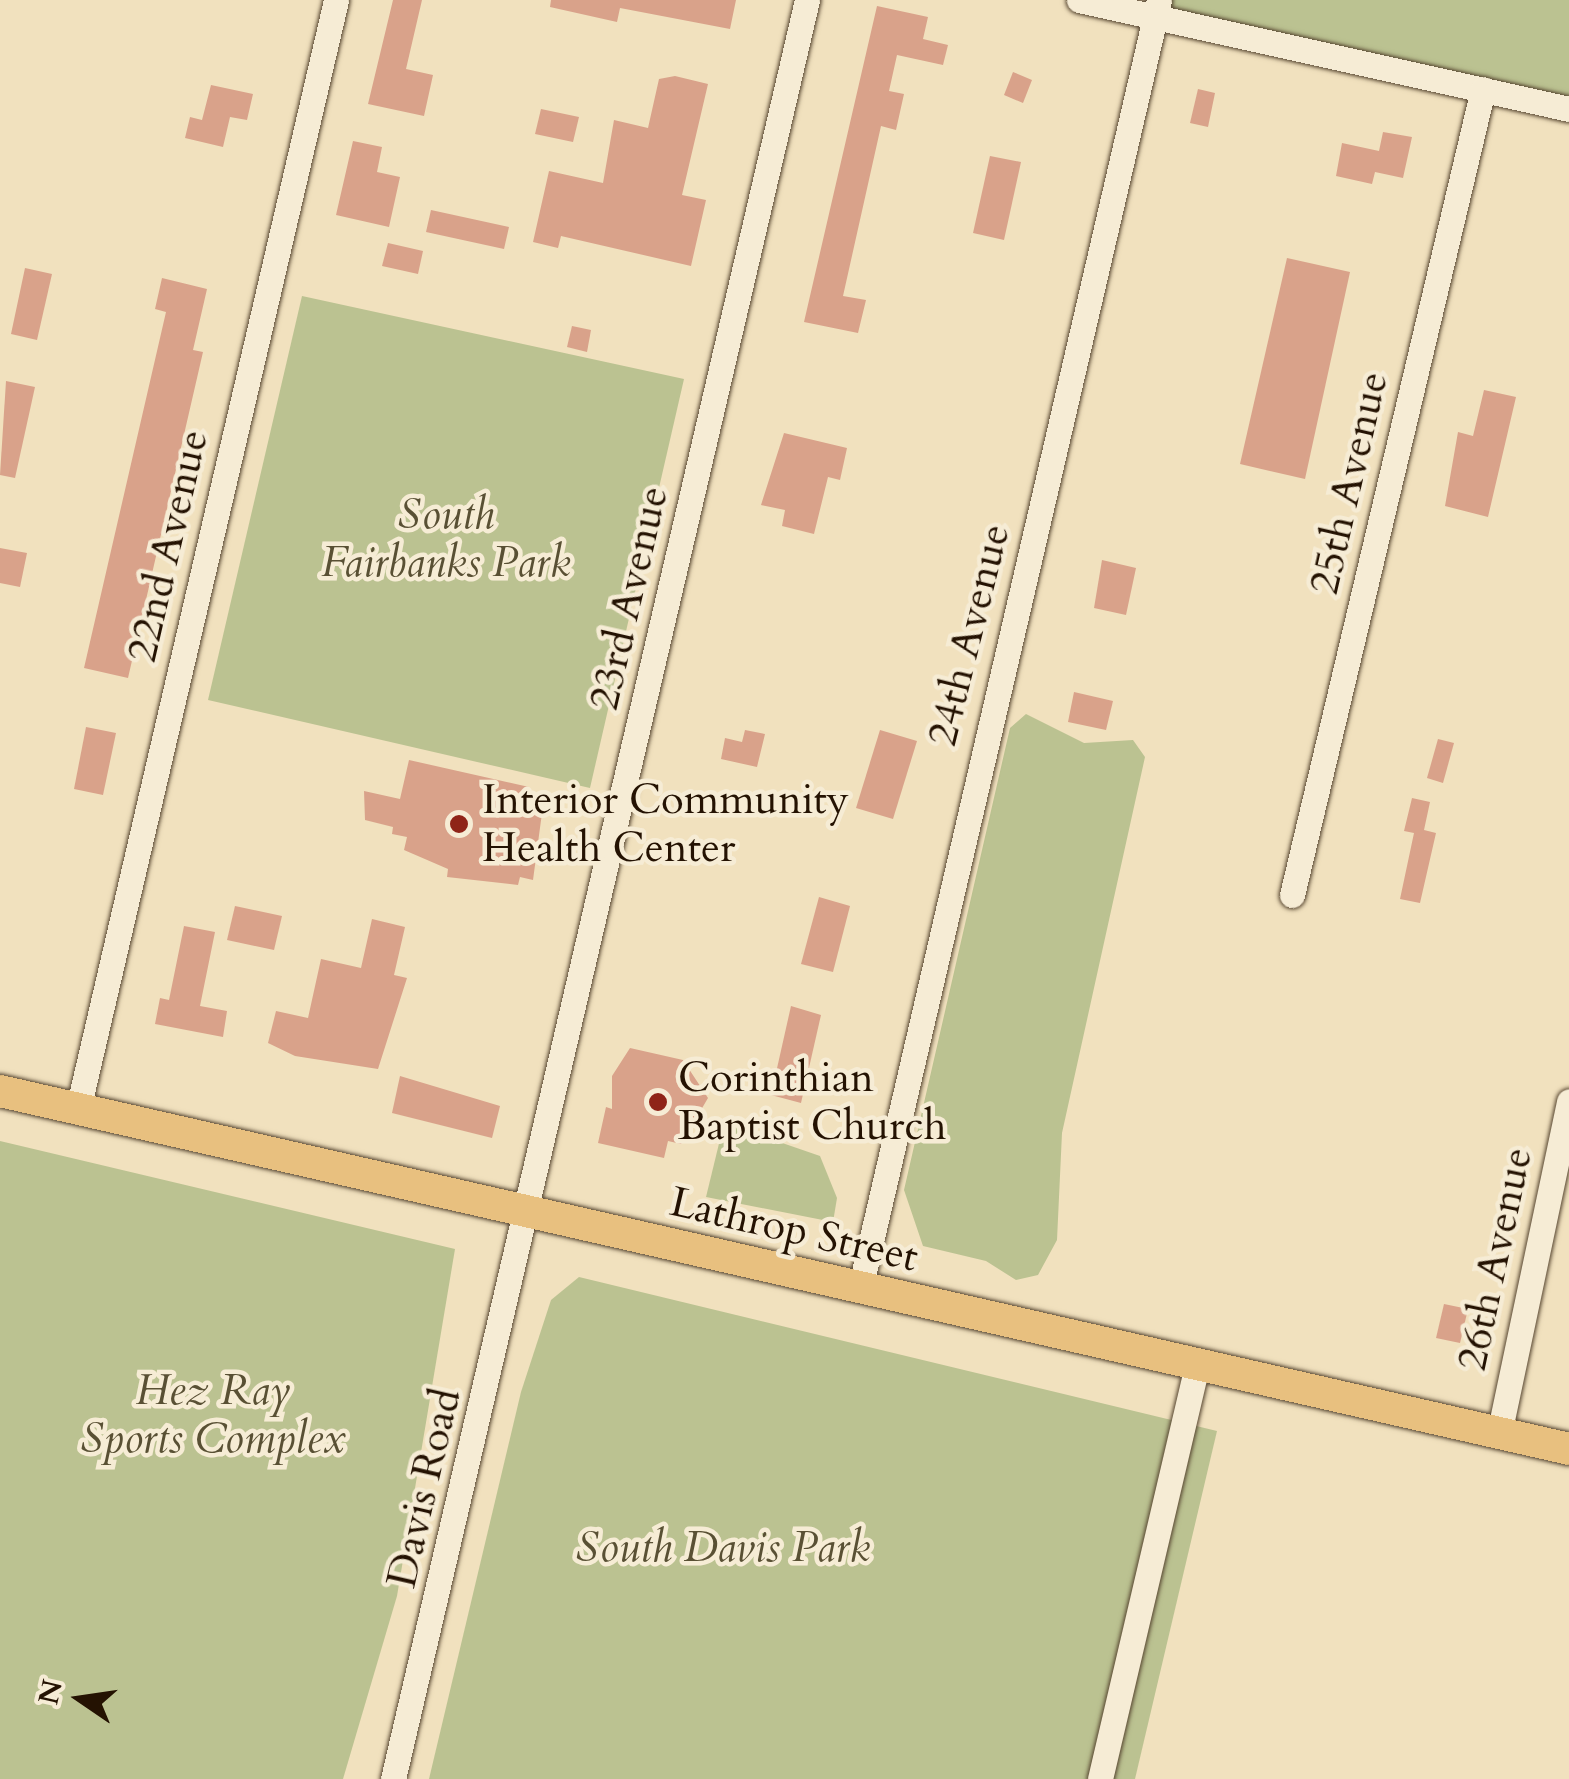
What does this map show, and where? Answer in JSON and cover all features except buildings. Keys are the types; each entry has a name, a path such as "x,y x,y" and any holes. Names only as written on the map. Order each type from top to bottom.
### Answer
{"main road":[{"name":"Lathrop Street","path":"0,1092 1569,1449"}],"street":[{"name":"22nd Avenue","path":"78,1109 336,0"},
{"name":"23rd Avenue","path":"528,1213 808,0"},
{"path":"1080,0 1158,8 1569,109"},
{"name":"24th Avenue","path":"860,1289 1158,8"},
{"name":"25th Avenue","path":"1292,895 1483,89"},
{"name":"26th Avenue","path":"1499,1434 1569,1101"},
{"name":"Davis Road","path":"393,1779 528,1213"},
{"path":"1100,1779 1197,1365"}],"green space":[{"path":"1159,0 1569,0 1569,109 1156,17"},
{"name":"South Fairbanks Park","path":"302,296 684,379 590,788 208,700"},
{"path":"1026,714 1084,743 1133,740 1145,757 1062,1133 1057,1240 1038,1275 1016,1280 986,1261 923,1246 904,1190 1010,728"},
{"path":"724,1123 820,1156 837,1198 833,1222 706,1197"},
{"name":"Hez Ray Sports Complex","path":"0,1141 455,1249 397,1596 343,1779 0,1779"},
{"name":"South Davis Park","path":"579,1277 1217,1431 1135,1779 429,1779 521,1392 551,1300"}],"place":[{"name":"Interior Community Health Center","path":"459,824"},
{"name":"Corinthian Baptist Church","path":"658,1102"}]}
